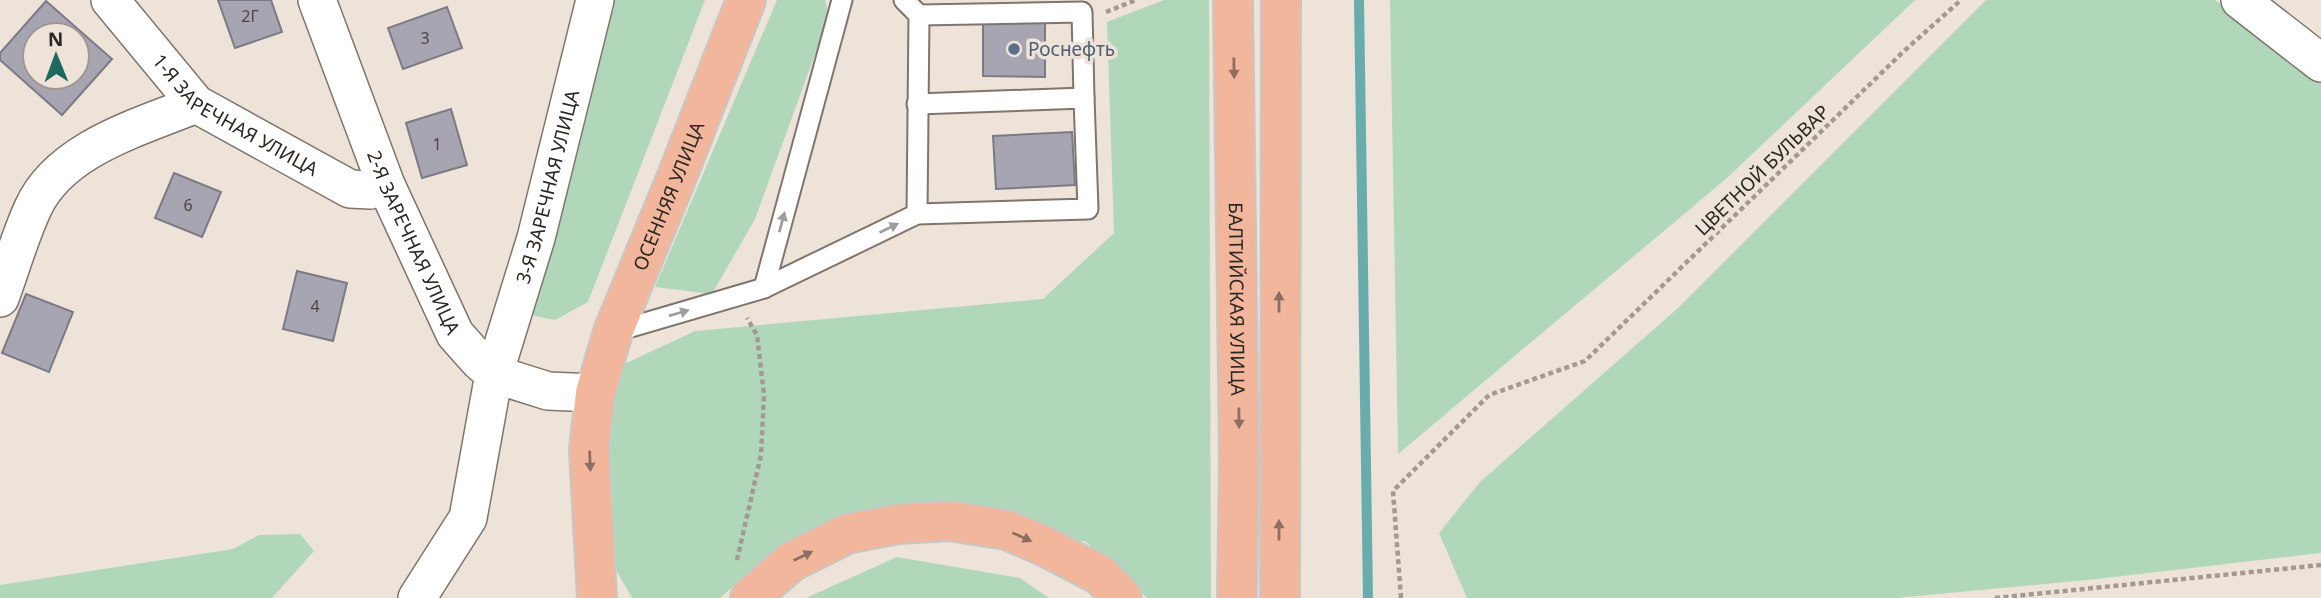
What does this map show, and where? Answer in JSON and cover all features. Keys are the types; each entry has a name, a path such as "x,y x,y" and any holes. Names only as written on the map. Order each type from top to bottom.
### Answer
{"main road":[{"name":"ОСЕННЯЯ УЛИЦА","path":"601,592 590,450 595,393 613,332 746,0"},
{"name":"БАЛТИЙСКАЯ УЛИЦА","path":"1233,0 1239,459 1237,598"},
{"name":"БАЛТИЙСКАЯ УЛИЦА","path":"1280,0 1280,598"},
{"path":"742,585 846,534 898,524 949,521 1007,530 1027,538 1100,575 1122,598"}],"street":[{"name":"1-Я ЗАРЕЧНАЯ УЛИЦА","path":"110,0 196,104 350,189 370,190 386,185"},
{"name":"2-Я ЗАРЕЧНАЯ УЛИЦА","path":"317,0 386,185 455,334 494,374 548,391 595,393"},
{"name":"3-Я ЗАРЕЧНАЯ УЛИЦА","path":"494,374 536,238 595,0"},
{"path":"2240,0 2321,63"},
{"path":"0,298 34,205 58,173 92,147 196,104"},
{"path":"417,598 468,517 494,374"}],"lane":[{"path":"765,288 842,0"},
{"path":"613,332 765,288 917,214 1088,209 1082,12 919,15 904,0"},
{"path":"917,214 919,15"},
{"path":"917,104 1084,98"}],"path":[{"name":"ЦВЕТНОЙ БУЛЬВАР","path":"1401,598 1393,491 1489,395 1585,361 1903,52 1961,0"},
{"path":"707,305 736,306 749,320 757,335 764,395 761,455 742,585"},
{"path":"1995,598 2321,565"}],"green space":[{"path":"608,0 705,0 588,302 555,320 521,313"},
{"path":"777,0 825,0 829,16 755,219 712,294 655,287"},
{"path":"1164,0 1209,0 1211,598 1147,598 1086,542 961,511 807,536 752,570 720,598 632,598 611,561 601,477 620,366 695,331 1043,299 1114,233 1107,22"},
{"path":"1390,0 1915,0 1727,178 1398,454"},
{"path":"1986,0 2215,0 2321,75 2321,553 2097,579 1896,598 1467,598 1439,533 1480,482 1678,308"},
{"path":"300,534 314,551 272,598 0,598 0,585 233,549 259,535"},
{"path":"897,557 1020,578 1049,598 806,598"}],"building":[{"path":"218,0 271,0 282,32 235,48"},
{"path":"46,1 69,21 28,21"},
{"path":"447,7 462,48 403,69 388,28"},
{"name":"Роснефть","path":"983,22 1045,23 1045,77 983,76"},
{"path":"21,29 21,79 0,60 0,53"},
{"path":"91,41 112,59 91,83"},
{"path":"35,91 83,91 62,115"},
{"path":"451,109 467,165 422,178 406,123"},
{"path":"1072,132 1075,185 996,189 993,136"},
{"path":"174,173 221,192 202,237 155,218"},
{"path":"297,271 347,283 333,341 283,329"},
{"path":"26,294 73,312 49,372 2,353"}],"waterway":[{"path":"1359,0 1368,598"}],"place":[{"name":"Роснефть","path":"1014,49"}]}
